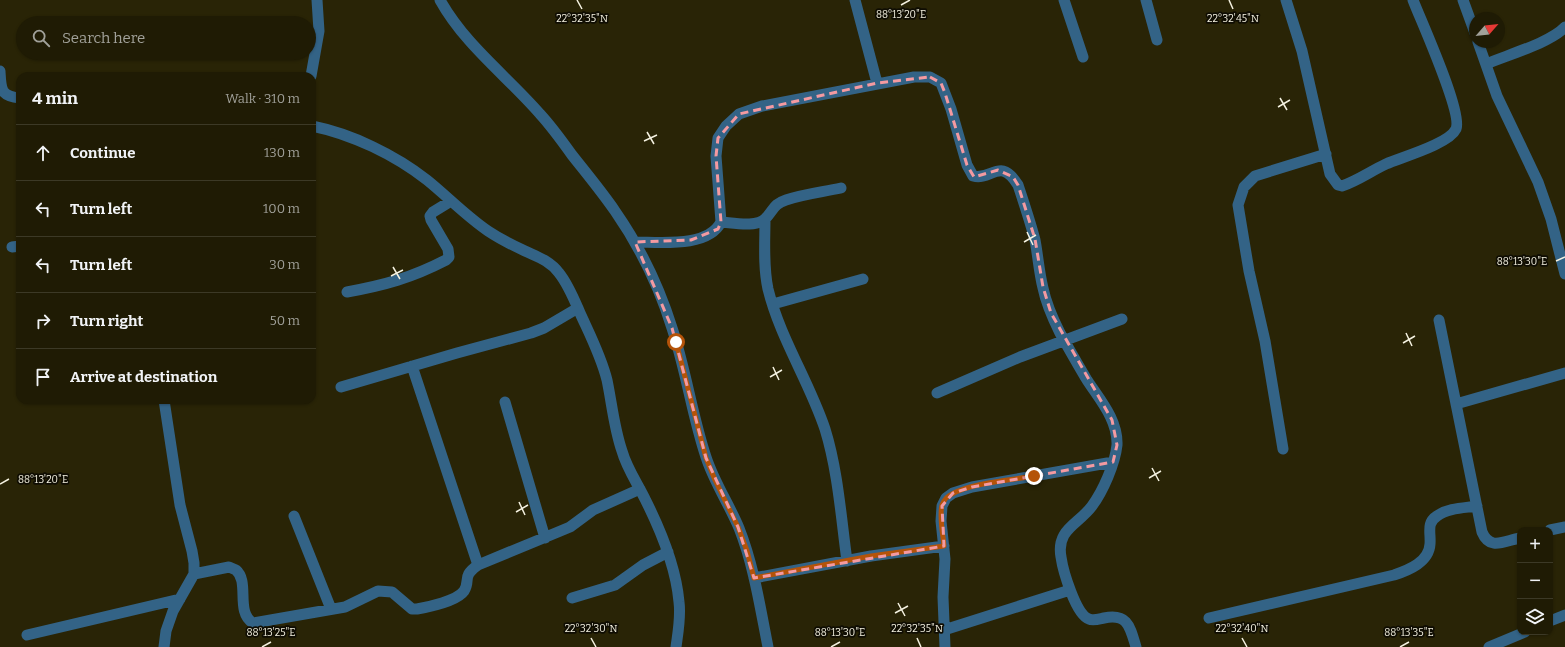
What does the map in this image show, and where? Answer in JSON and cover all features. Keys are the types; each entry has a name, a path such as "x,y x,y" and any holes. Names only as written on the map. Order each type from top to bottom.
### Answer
{"street":[{"path":"316,47 319,30 317,0"},
{"path":"440,0 446,11 480,54 542,115 614,210 635,242 656,285 672,328 706,458 738,527 747,551 768,647"},
{"path":"855,0 877,83"},
{"path":"1064,0 1083,57"},
{"path":"1146,0 1157,40"},
{"path":"1286,0 1302,51 1333,179 1338,185 1342,186 1388,163 1434,145 1451,135 1456,130 1456,116 1448,87 1413,0"},
{"path":"1463,0 1469,16"},
{"path":"1486,64 1539,42 1556,34 1565,27"},
{"path":"1480,48 1497,96 1538,182 1551,220 1564,269"},
{"path":"312,72 314,60"},
{"path":"0,71 1,88 4,94 16,98"},
{"path":"635,242 672,242 701,238 718,229 721,222 716,156 718,138 726,126 739,114 762,106 914,77 930,77 940,83 951,108 966,165 973,176 976,177 998,170 1013,177 1023,199 1034,239 1047,301 1064,340 1112,420 1117,445 1113,462 1102,490 1092,506 1086,514 1066,530 1061,540 1061,558 1070,590 1083,616 1090,620 1115,616 1121,617 1127,624 1136,647"},
{"path":"316,127 326,129 379,150 426,180 489,232 512,245 540,257 552,265 560,274 578,308 598,353 606,378 617,436 622,453 668,552 680,603 680,618 676,647"},
{"path":"1284,449 1265,342 1249,271 1238,205 1244,187 1255,176 1326,154"},
{"path":"721,222 752,224 765,219 774,206 786,200 841,188"},
{"path":"347,292 378,286 406,278 446,260 449,257 448,249 430,216 433,212 451,201"},
{"path":"765,219 765,262 768,287 783,335 803,374 824,429 833,463 847,561"},
{"path":"773,304 863,279"},
{"path":"341,387 531,333 544,328 578,308"},
{"path":"937,394 1020,357 1122,319"},
{"path":"1439,320 1476,506 1484,538 1489,543 1495,544 1517,539"},
{"path":"412,366 478,565"},
{"path":"1456,404 1565,373"},
{"path":"505,402 544,538"},
{"path":"164,647 166,631 173,611 194,574 192,551 180,505 165,404"},
{"path":"945,647 943,597 945,559 942,506 946,498 953,493 972,487 1113,462"},
{"path":"194,574 229,568 236,570 241,577 246,613 250,621 253,623 353,605 378,591 392,592 412,609 417,610 446,601 461,594 465,590 468,574 478,565 570,526 601,505 640,489"},
{"path":"1209,618 1406,571 1425,557 1430,545 1429,527 1431,521 1436,516 1449,510 1476,506"},
{"path":"294,516 331,610"},
{"path":"1553,529 1565,527"},
{"path":"754,578 847,561 944,546"},
{"path":"572,598 615,584 644,565 668,552"},
{"path":"944,630 1070,590"},
{"path":"27,634 180,599"},
{"path":"1553,620 1565,615"},
{"path":"1489,647 1518,635"}],"highlighted area":[{"path":"930,77 941,83 967,165 974,177 998,170 1013,177 1018,185 1035,239 1043,287 1051,313 1112,420 1117,445 1113,462 972,487 953,493 942,506 944,546 754,578 738,527 706,458 672,328 635,242 691,240 718,229 721,222 716,156 718,138 739,114 877,83"}],"route":[{"path":"676,342 706,458 738,527 747,551 754,578 871,556 944,546 942,506 946,498 953,493 972,487 1034,476"}]}
